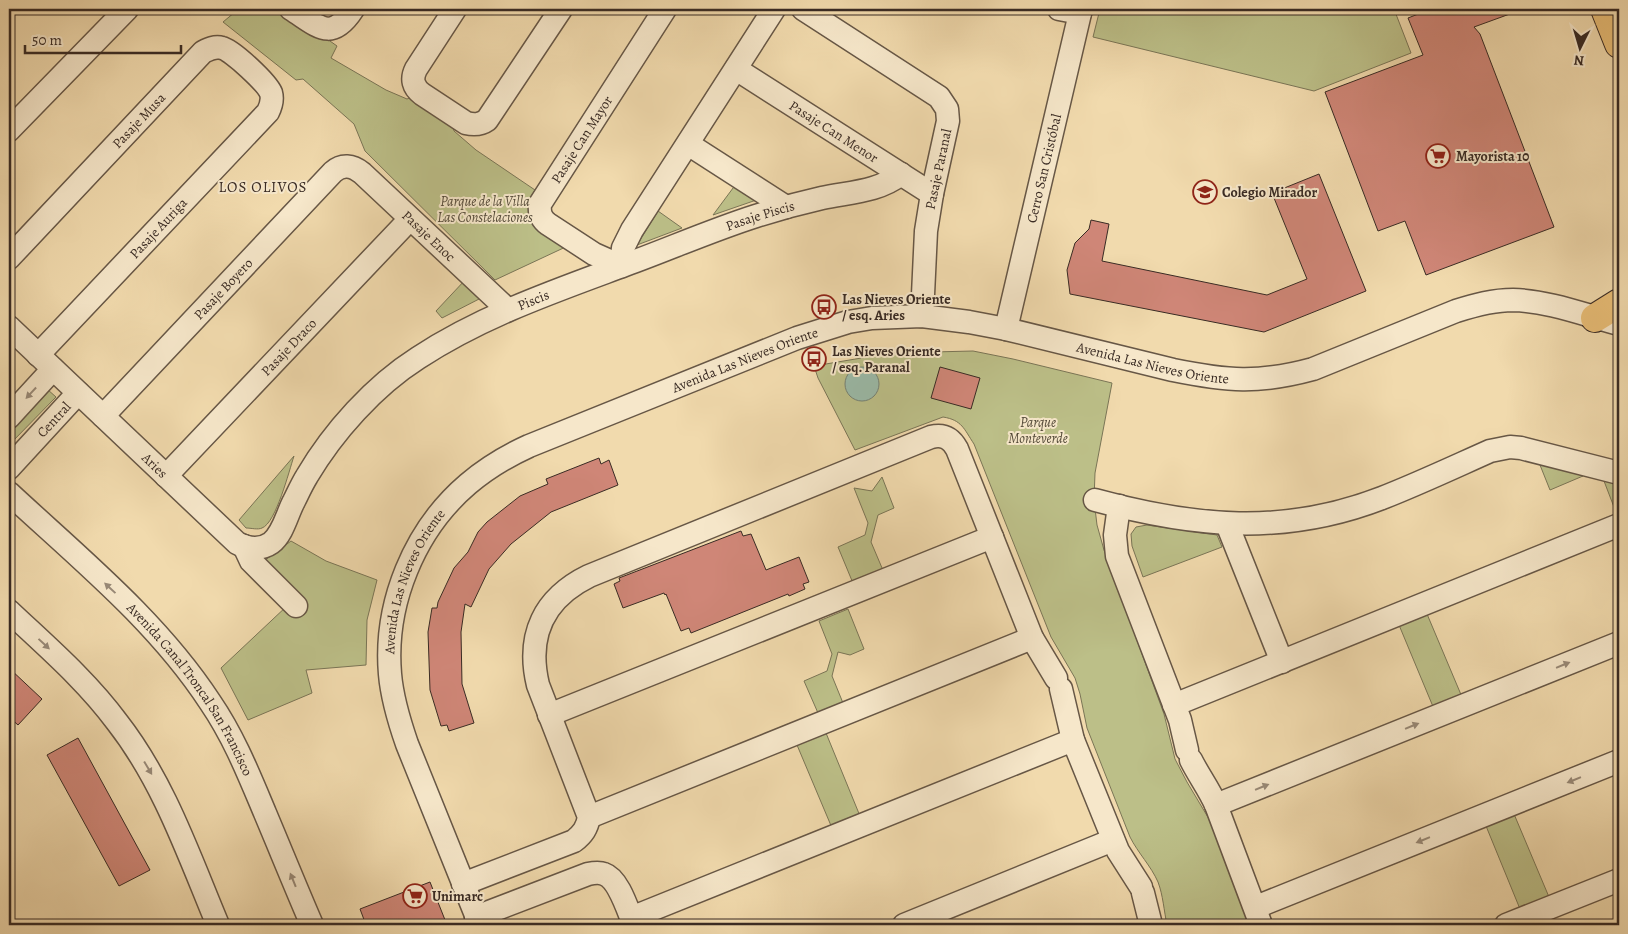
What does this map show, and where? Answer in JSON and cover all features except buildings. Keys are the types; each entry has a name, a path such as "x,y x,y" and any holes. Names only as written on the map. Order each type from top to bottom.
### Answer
{"main road":[{"path":"1605,9 1619,44"},
{"path":"1607,321 1619,303"}],"street":[{"path":"9,130 127,9"},
{"path":"291,9 320,27 330,29 344,23 353,9"},
{"path":"455,9 416,69 413,78 418,91 466,123 472,125 487,120 560,9"},
{"name":"Pasaje Can Mayor","path":"622,266 594,254 548,224 541,218 539,209 540,204 666,9"},
{"path":"622,266 623,248 632,230 774,9"},
{"name":"Pasaje Paranal","path":"803,9 939,97 947,109 948,120 926,231 922,316"},
{"name":"Cerro San Cristóbal","path":"1006,329 1074,10"},
{"name":"Pasaje Musa","path":"9,258 203,52 217,47 225,48 267,86 272,99"},
{"name":"Pasaje Can Menor","path":"736,69 932,194"},
{"name":"Pasaje Auriga","path":"46,362 268,112 272,99"},
{"path":"688,144 786,207"},
{"name":"Pasaje Enoc","path":"347,166 357,169 508,310"},
{"name":"Pasaje Boyero","path":"103,416 333,172 347,166"},
{"name":"Pasaje Piscis","path":"622,266 786,207 836,195 874,189 892,181 900,174"},
{"name":"Pasaje Draco","path":"166,476 410,218"},
{"name":"Piscis","path":"244,546 251,548 266,546 278,536 293,502 317,460 351,417 393,376 438,345 508,310 622,266"},
{"name":"Avenida Las Nieves Oriente","path":"478,921 399,721 390,675 389,652 398,593 412,558 435,520 450,501 467,484 507,456 797,338 824,329 872,318 922,316 969,322 1006,329 1181,372 1243,380 1263,380 1313,369 1476,304 1497,301 1527,301 1607,321"},
{"name":"Aries","path":"9,327 166,476 238,543 244,546 251,561 296,606"},
{"path":"9,417 46,362"},
{"name":"Central","path":"9,468 78,393"},
{"path":"463,884 574,841 585,830 589,817 549,715 535,673 534,649 538,632 544,616 552,603 563,592 589,576 931,437 942,436 947,437 954,444 1032,638 1058,683 1072,740 1118,851 1142,890 1151,925"},
{"path":"1095,500 1172,518 1226,524 1254,524 1312,518 1347,509 1381,498 1500,448 1510,447 1531,450 1619,473"},
{"name":"Avenida Canal Troncal San Francisco","path":"9,493 139,615 165,642 210,702 228,730 248,770 312,925"},
{"path":"1119,506 1115,535 1117,556 1180,720 1189,755 1216,805 1259,916 1619,761"},
{"path":"1226,524 1282,662"},
{"path":"1174,704 1619,526"},
{"path":"549,715 992,537"},
{"path":"9,611 96,695 136,748 162,793 218,925"},
{"path":"589,817 1032,638"},
{"path":"1216,805 1619,643"},
{"path":"478,921 588,874 596,873 604,874 615,883 632,921 1072,740"},
{"path":"904,925 1113,840"},
{"path":"1506,925 1619,880"}],"green space":[{"name":"Parque de la Villa Las Constelaciones","path":"232,9 285,9 337,46 331,58 386,90 407,99 414,96 452,123 454,131 476,150 535,190 529,200 529,209 572,244 495,280 365,151 354,124 303,79 296,80 223,22 235,12"},
{"path":"1100,9 1394,9 1411,53 1314,91 1093,37"},
{"path":"739,180 765,197 713,215"},
{"path":"658,211 682,228 637,245"},
{"path":"466,279 483,297 442,318 436,311"},
{"name":"Parque Monteverde","path":"973,351 1112,383 1095,473 1094,500 1097,525 1104,550 1164,714 1175,759 1212,824 1255,925 1167,925 1158,882 1130,837 1087,728 1075,678 1051,637 974,444 965,430 954,420 943,417 855,450 818,378 814,366 891,353"},
{"path":"47,389 56,397 11,443 9,441 9,428"},
{"path":"294,456 272,517 262,528 246,528 239,520"},
{"path":"1538,460 1583,476 1550,490"},
{"path":"882,477 894,508 878,515 871,542 885,575 855,588 838,547 865,535 868,523 854,488 872,491"},
{"path":"1604,481 1619,485 1619,515 1617,515"},
{"path":"1147,525 1217,535 1222,547 1143,577 1132,546 1131,534 1136,527"},
{"path":"291,541 326,561 377,580 367,620 366,665 306,670 312,693 248,720 221,668 288,605 253,569"},
{"path":"848,609 864,649 850,655 838,652 832,676 843,703 818,713 804,681 827,671 832,654 819,621"},
{"path":"1427,614 1462,697 1434,709 1399,625"},
{"path":"826,733 860,816 832,828 797,745"},
{"path":"1514,814 1549,897 1520,909 1486,826"}],"shaded area":[{"path":"862,367 874,372 879,384 874,396 862,401 850,396 845,384 850,372"}],"place":[{"name":"Mayorista 10","path":"1438,156"},
{"name":"Colegio Mirador","path":"1205,192"},
{"name":"Las Nieves Oriente / esq. Aries","path":"824,307"},
{"name":"Las Nieves Oriente / esq. Paranal","path":"814,359"},
{"name":"Unimarc","path":"415,896"}],"district":[{"name":"LOS OLIVOS","path":"263,187"}]}
